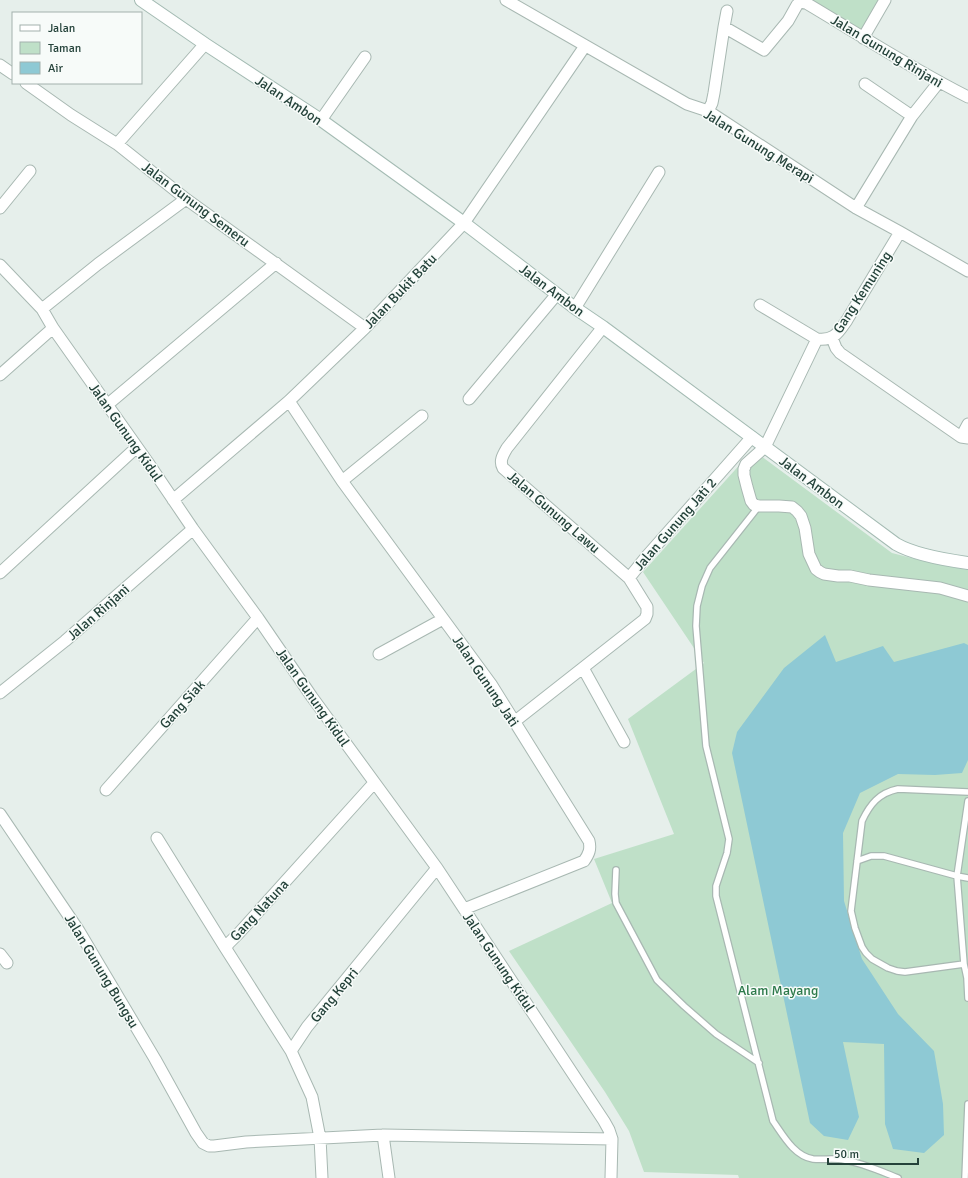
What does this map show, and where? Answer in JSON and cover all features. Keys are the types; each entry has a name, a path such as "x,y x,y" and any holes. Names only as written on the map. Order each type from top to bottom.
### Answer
{"street":[{"name":"Jalan Ambon","path":"142,0 205,44 320,120 464,223 575,308 603,327 879,531 904,548 968,563"},
{"name":"Jalan Gunung Merapi","path":"506,0 687,104 708,111 856,208 968,271"},
{"path":"863,38 885,0"},
{"name":"Jalan Gunung Rinjani","path":"724,27 764,50 788,21 797,5 800,2 806,3 939,82 968,96"},
{"path":"708,111 712,103 714,93 727,11"},
{"path":"117,144 205,44"},
{"name":"Jalan Bukit Batu","path":"173,500 289,401 365,328 464,223 585,46"},
{"path":"320,120 365,57"},
{"path":"0,65 12,73"},
{"path":"856,208 912,116 939,82"},
{"name":"Jalan Gunung Semeru","path":"27,84 71,115 117,144 186,199 365,328"},
{"path":"865,84 912,116"},
{"path":"0,208 30,171"},
{"path":"575,308 659,172"},
{"path":"42,309 98,264 186,199"},
{"name":"Gang Kemuning","path":"765,446 817,339 823,340 832,338 838,333 900,232"},
{"path":"107,405 276,263"},
{"name":"Jalan Gunung Kidul","path":"0,265 42,309 53,328 193,529 258,618 312,697 437,868 604,1121 612,1139"},
{"path":"469,399 557,294"},
{"path":"760,305 817,339"},
{"name":"Jalan Gunung Lawu","path":"603,327 507,448 502,455 501,465 629,578"},
{"path":"0,374 53,328"},
{"path":"832,338 840,354 964,437 968,424"},
{"name":"Jalan Gunung Jati","path":"289,401 342,481 491,684 589,841 591,848 584,861 464,909"},
{"path":"342,481 422,416"},
{"name":"Jalan Gunung Jati 2","path":"514,722 645,619 647,607 629,578 752,437"},
{"path":"765,446 746,464 744,469 744,475 751,501 759,506 779,506 792,508 797,511 801,516 805,528 809,554 816,569 820,572 838,576 850,576 869,580 940,588 968,596"},
{"path":"0,573 137,447"},
{"name":"Jalan Rinjani","path":"0,693 65,641 193,529"},
{"name":"Gang Siak","path":"106,790 258,618"},
{"path":"379,654 443,619"},
{"path":"583,668 624,742"},
{"name":"Gang Natuna","path":"290,1051 226,949 228,944 374,783"},
{"name":"Jalan Gunung Bungsu","path":"0,814 79,931 203,1143 209,1146 214,1146 246,1142 383,1135 612,1139"},
{"path":"157,838 226,949"},
{"name":"Gang Kepri","path":"290,1051 307,1027 437,868"},
{"path":"290,1051 312,1097 320,1138 322,1178"},
{"path":"383,1135 390,1178"},
{"path":"612,1139 612,1178"}],"lane":[{"path":"759,506 710,568 702,586 697,606 696,626 706,746 729,839 727,853 716,886 716,896 773,1121 786,1139 798,1151 808,1157 814,1159 844,1160 867,1166 898,1178"},
{"path":"964,964 905,972 888,968 872,959 862,947 851,911 862,821 868,808 879,797 889,791 898,789 968,792"},
{"path":"968,801 957,876 964,964 968,978 968,998"},
{"path":"857,861 871,856 884,856 968,878"},
{"path":"616,870 616,903 657,980 716,1034 759,1063"},
{"path":"965,1178 968,1104"}],"green space":[{"path":"808,0 881,0 863,32"},
{"name":"Alam Mayang","path":"753,450 892,553 931,563 968,570 968,1178 739,1178 738,1175 644,1172 629,1131 605,1092 509,951 612,903 594,859 674,834 628,719 704,663 643,572"}],"water":[{"path":"825,635 836,662 883,646 894,662 964,643 968,645 968,760 962,773 935,775 898,774 860,793 843,833 844,901 862,959 898,1014 934,1051 943,1104 944,1135 924,1153 893,1149 885,1124 884,1044 843,1042 859,1117 848,1140 824,1136 810,1123 732,753 737,732 784,668"}]}
